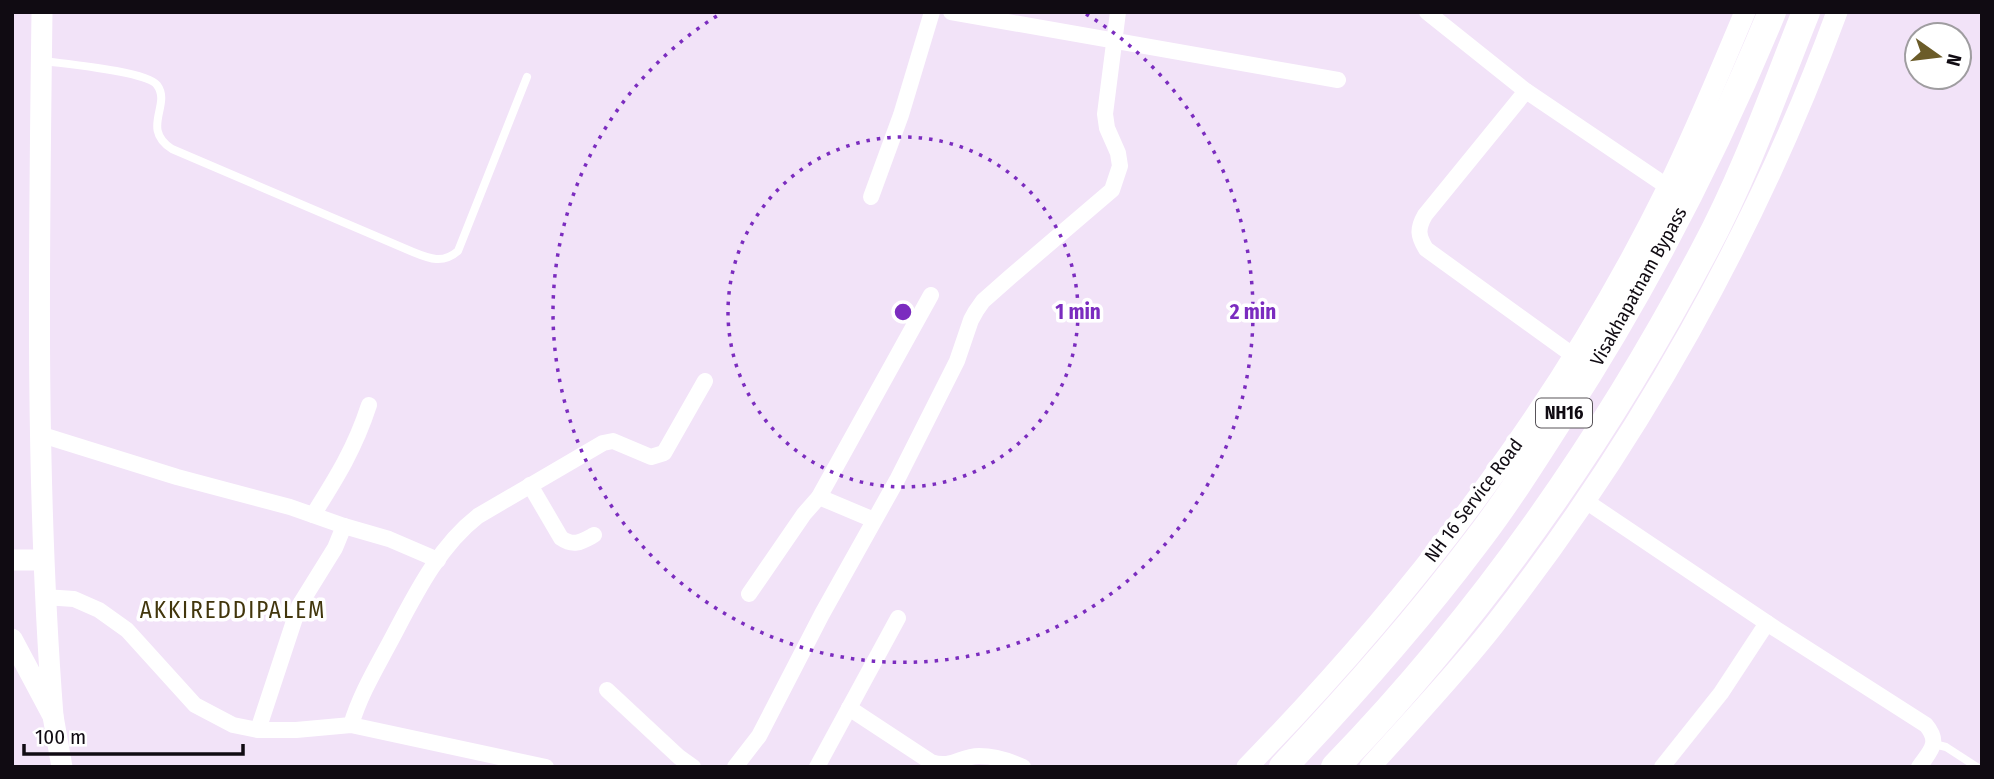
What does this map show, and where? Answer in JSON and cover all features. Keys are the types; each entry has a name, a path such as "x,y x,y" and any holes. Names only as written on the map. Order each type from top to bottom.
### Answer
{"highway":[{"name":"Visakhapatnam Bypass","path":"1283,767 1378,661 1474,546 1548,437 1612,337 1667,240 1735,101 1772,12"},
{"name":"Visakhapatnam Bypass","path":"1335,767 1431,659 1500,572 1569,477 1636,371 1705,250 1751,152 1806,12"}],"street":[{"path":"41,12 39,434 44,597 53,716 62,767"},
{"path":"870,197 901,115 932,12"},
{"path":"951,12 1338,80"},
{"path":"735,767 759,736 874,520 957,361 976,311 983,301 1112,190 1120,166 1105,114 1118,12"},
{"path":"1427,12 1526,90 1668,187"},
{"name":"NH 16 Service Road","path":"1248,767 1308,704 1398,599 1508,456 1574,356 1668,187 1745,12"},
{"path":"1370,767 1495,624 1584,500 1667,371 1718,279 1770,172 1837,12"},
{"path":"1526,90 1424,215 1419,227 1419,238 1426,249 1574,356"},
{"path":"749,594 804,514 819,497 931,295"},
{"path":"351,725 359,700 408,608 460,530 478,516 603,443 613,441 643,455 658,457 664,453 705,381"},
{"path":"313,515 350,454 369,405"},
{"path":"39,434 389,538 438,560"},
{"path":"530,485 561,538 568,543 577,544 594,535"},
{"path":"819,497 874,520"},
{"path":"1584,500 1926,726 1933,734 1934,744 1919,767"},
{"path":"258,730 299,606 335,548 344,526"},
{"path":"12,560 43,560"},
{"path":"44,597 74,599 99,610 127,630 195,705 233,725 258,730 351,725 546,767"},
{"path":"817,767 898,618"},
{"path":"1662,767 1721,693 1767,623"},
{"path":"12,639 53,716"},
{"path":"607,690 693,767"},
{"path":"849,708 931,762 942,766 978,756 1009,761 1023,767"}],"lane":[{"path":"41,61 135,74 150,79 158,86 157,136 172,149 412,252 438,260 449,258 458,251 527,77"},
{"path":"1934,744 1946,747 1977,767"}],"district":[{"name":"AKKIREDDIPALEM","path":"233,610"}]}
